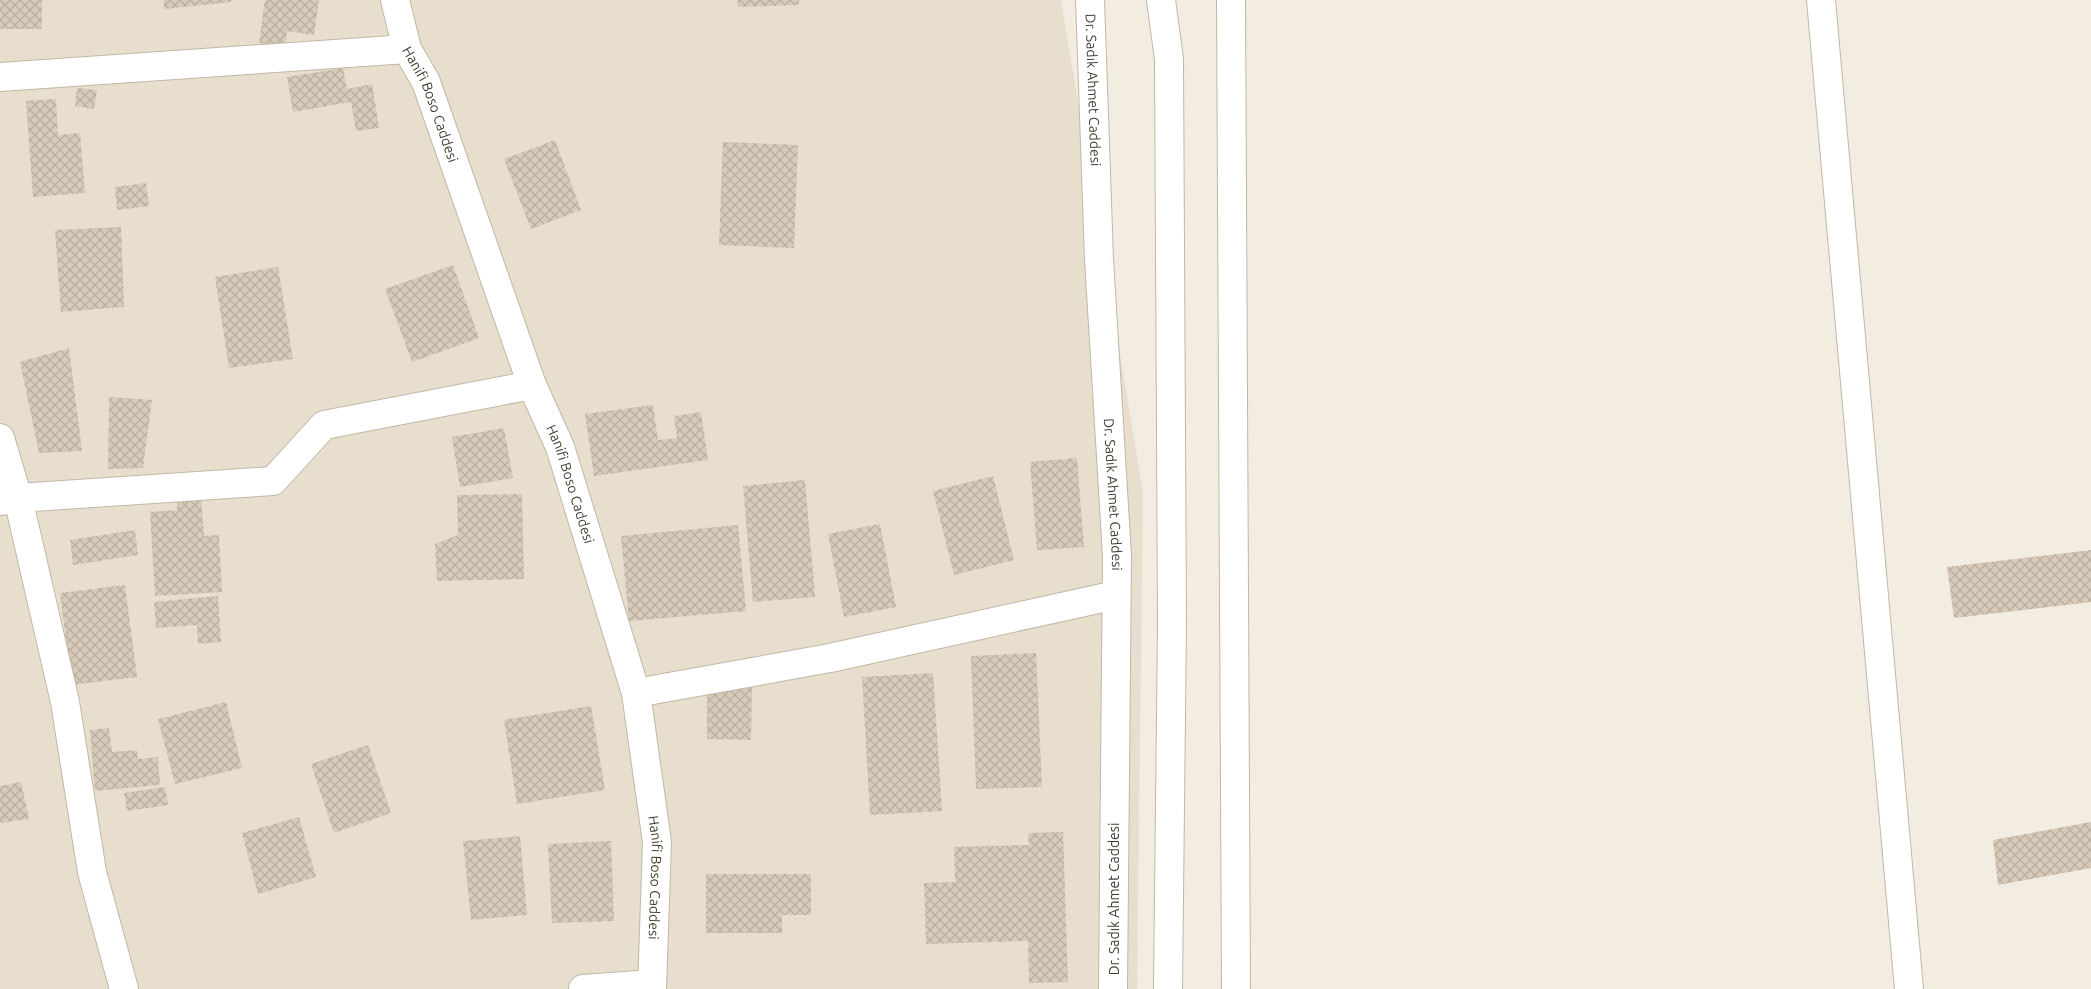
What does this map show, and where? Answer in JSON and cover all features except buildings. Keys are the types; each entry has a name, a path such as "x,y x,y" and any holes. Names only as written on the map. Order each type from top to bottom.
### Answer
{"street":[{"name":"Hanifi Boso Caddesi","path":"395,0 407,49 426,82 532,385 560,447 636,693 657,842 652,986"},
{"name":"Dr. Sadık Ahmet Caddesi","path":"1090,0 1099,258 1117,556 1113,989"},
{"path":"1161,0 1169,60 1172,633 1168,989"},
{"path":"1231,0 1236,989"},
{"path":"1821,0 1910,989"},
{"path":"0,77 407,49"},
{"path":"9,500 273,481 324,426 532,385"},
{"path":"0,438 9,500 72,735 92,872 124,989"},
{"path":"636,693 830,658 1116,595"},
{"path":"583,989 652,986"}],"shaded area":[{"path":"0,0 1061,0 1143,492 1137,989 0,989"}]}
